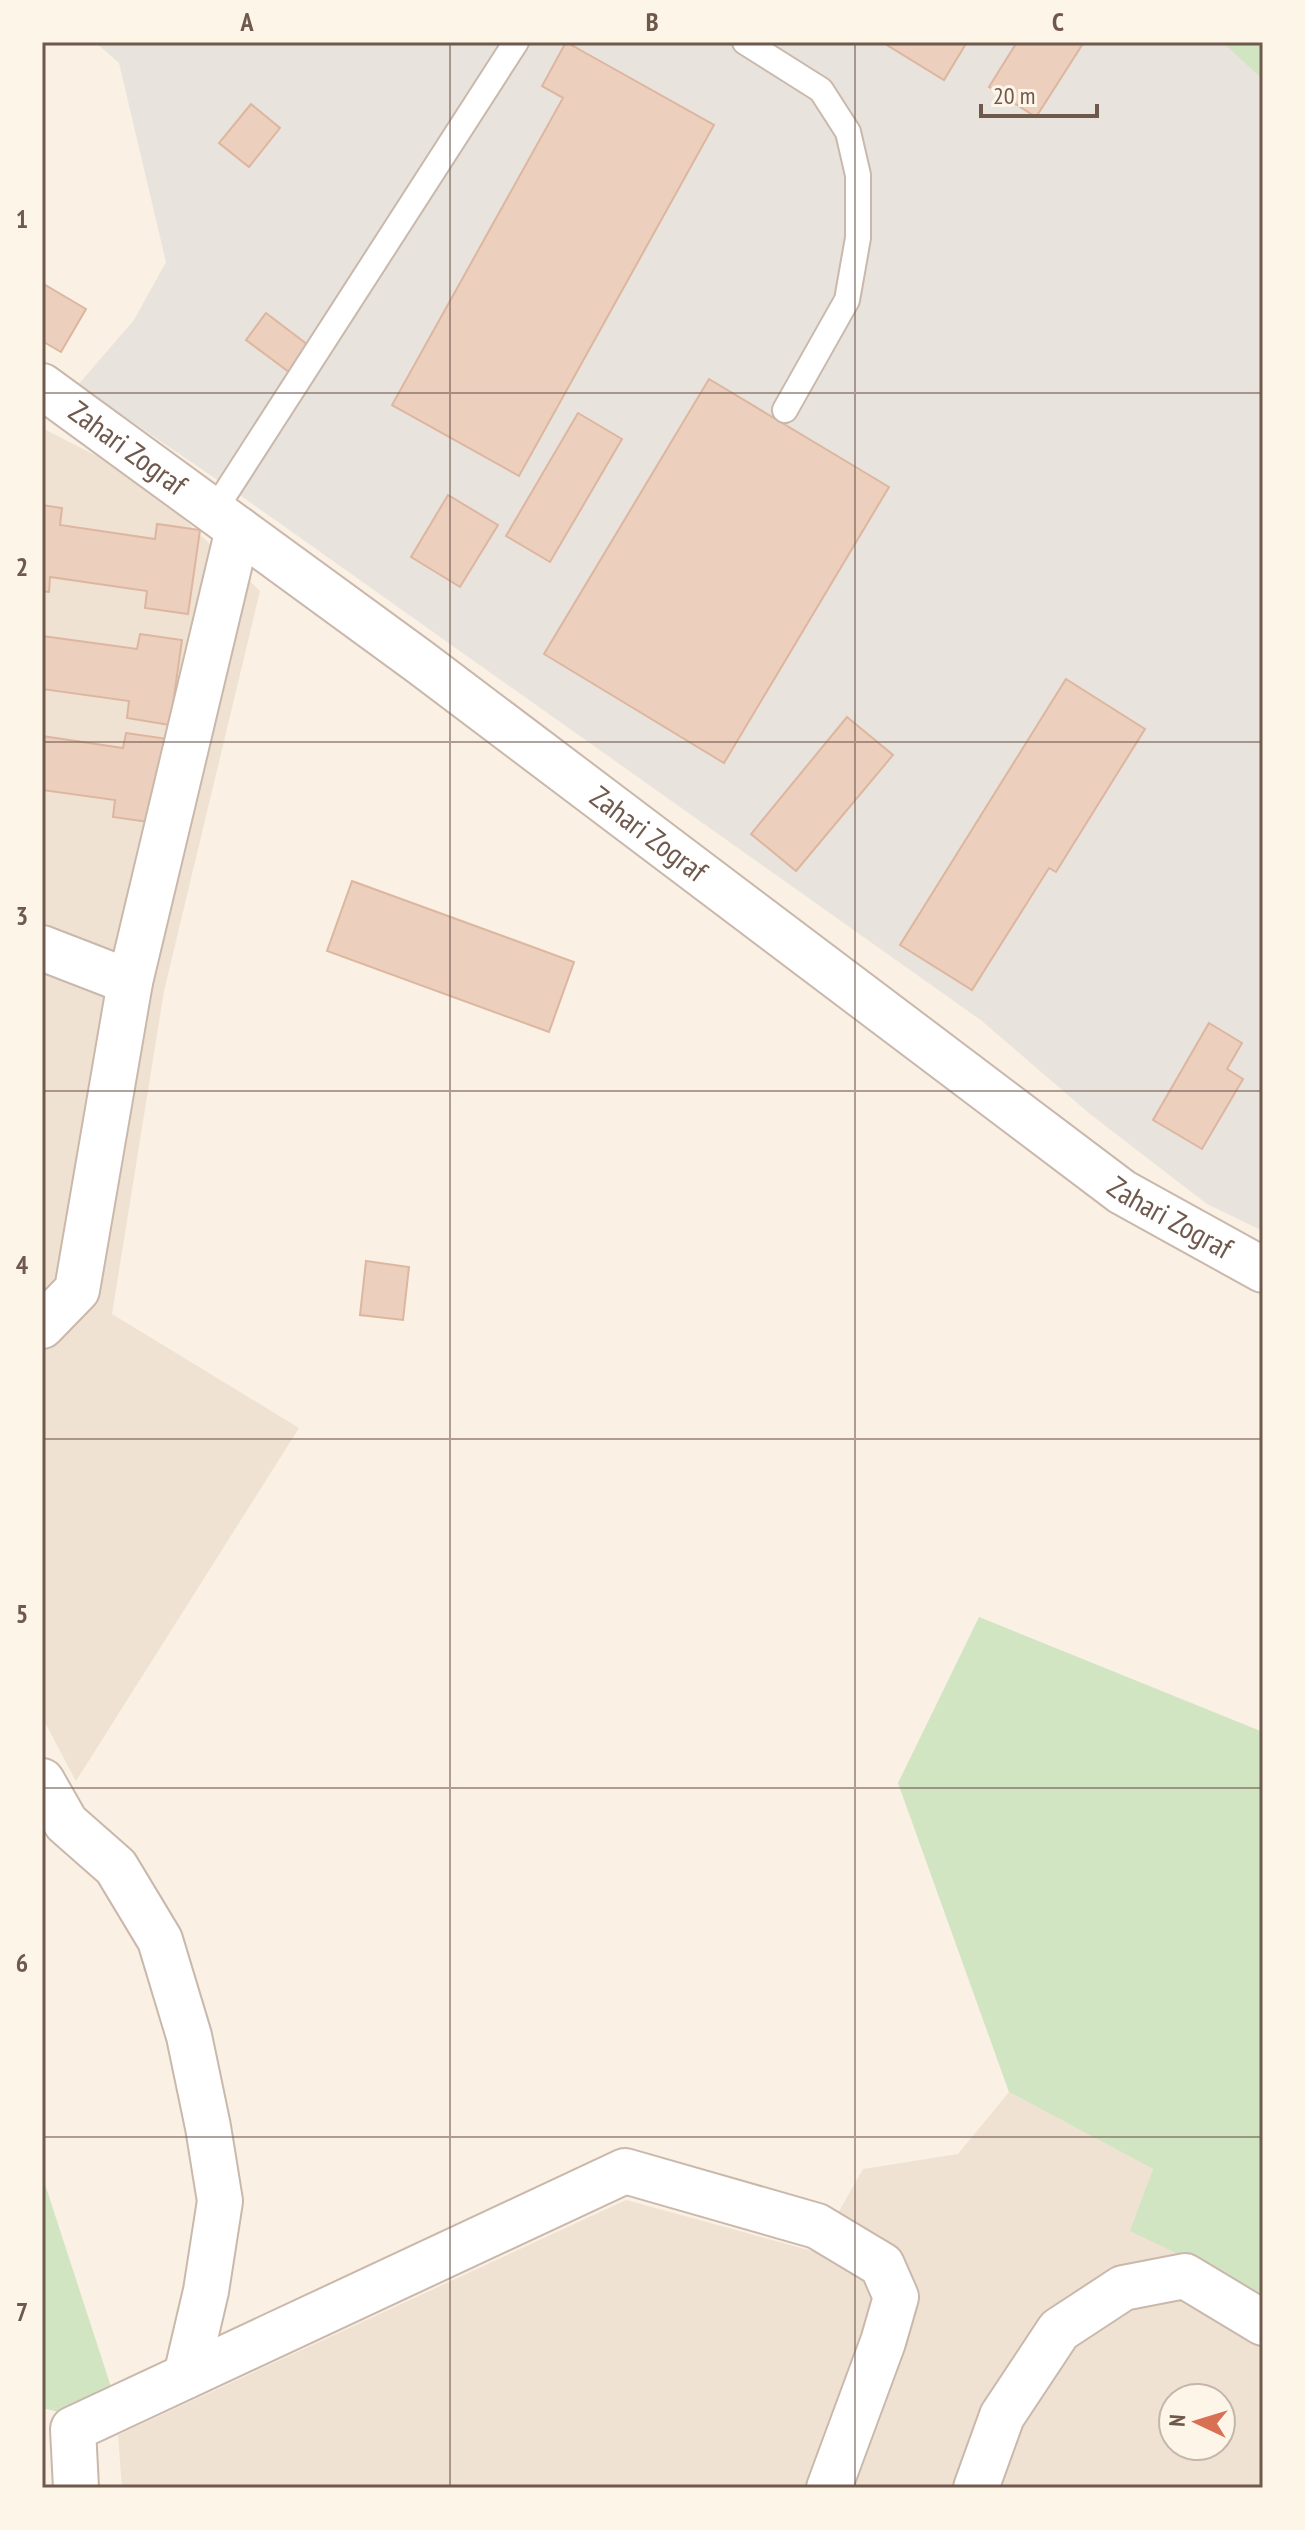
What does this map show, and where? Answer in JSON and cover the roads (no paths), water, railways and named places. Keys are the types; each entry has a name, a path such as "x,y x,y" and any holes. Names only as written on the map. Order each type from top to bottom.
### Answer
{"street":[{"name":"Zahari Zograf","path":"42,386 445,680 1122,1192 1263,1270"},
{"path":"42,1326 77,1290 130,982 226,520"},
{"path":"42,948 130,982"},
{"path":"42,1781 66,1823 116,1867 160,1940 189,2036 220,2201 206,2291 186,2376"},
{"path":"76,2488 73,2429 625,2171 817,2226 882,2265 896,2297 883,2342 829,2488"},
{"path":"976,2488 1002,2416 1059,2330 1123,2288 1185,2276 1263,2323"}],"lane":[{"path":"226,520 516,42"},
{"path":"745,42 821,90 848,132 858,175 858,238 847,300 785,410"}]}
